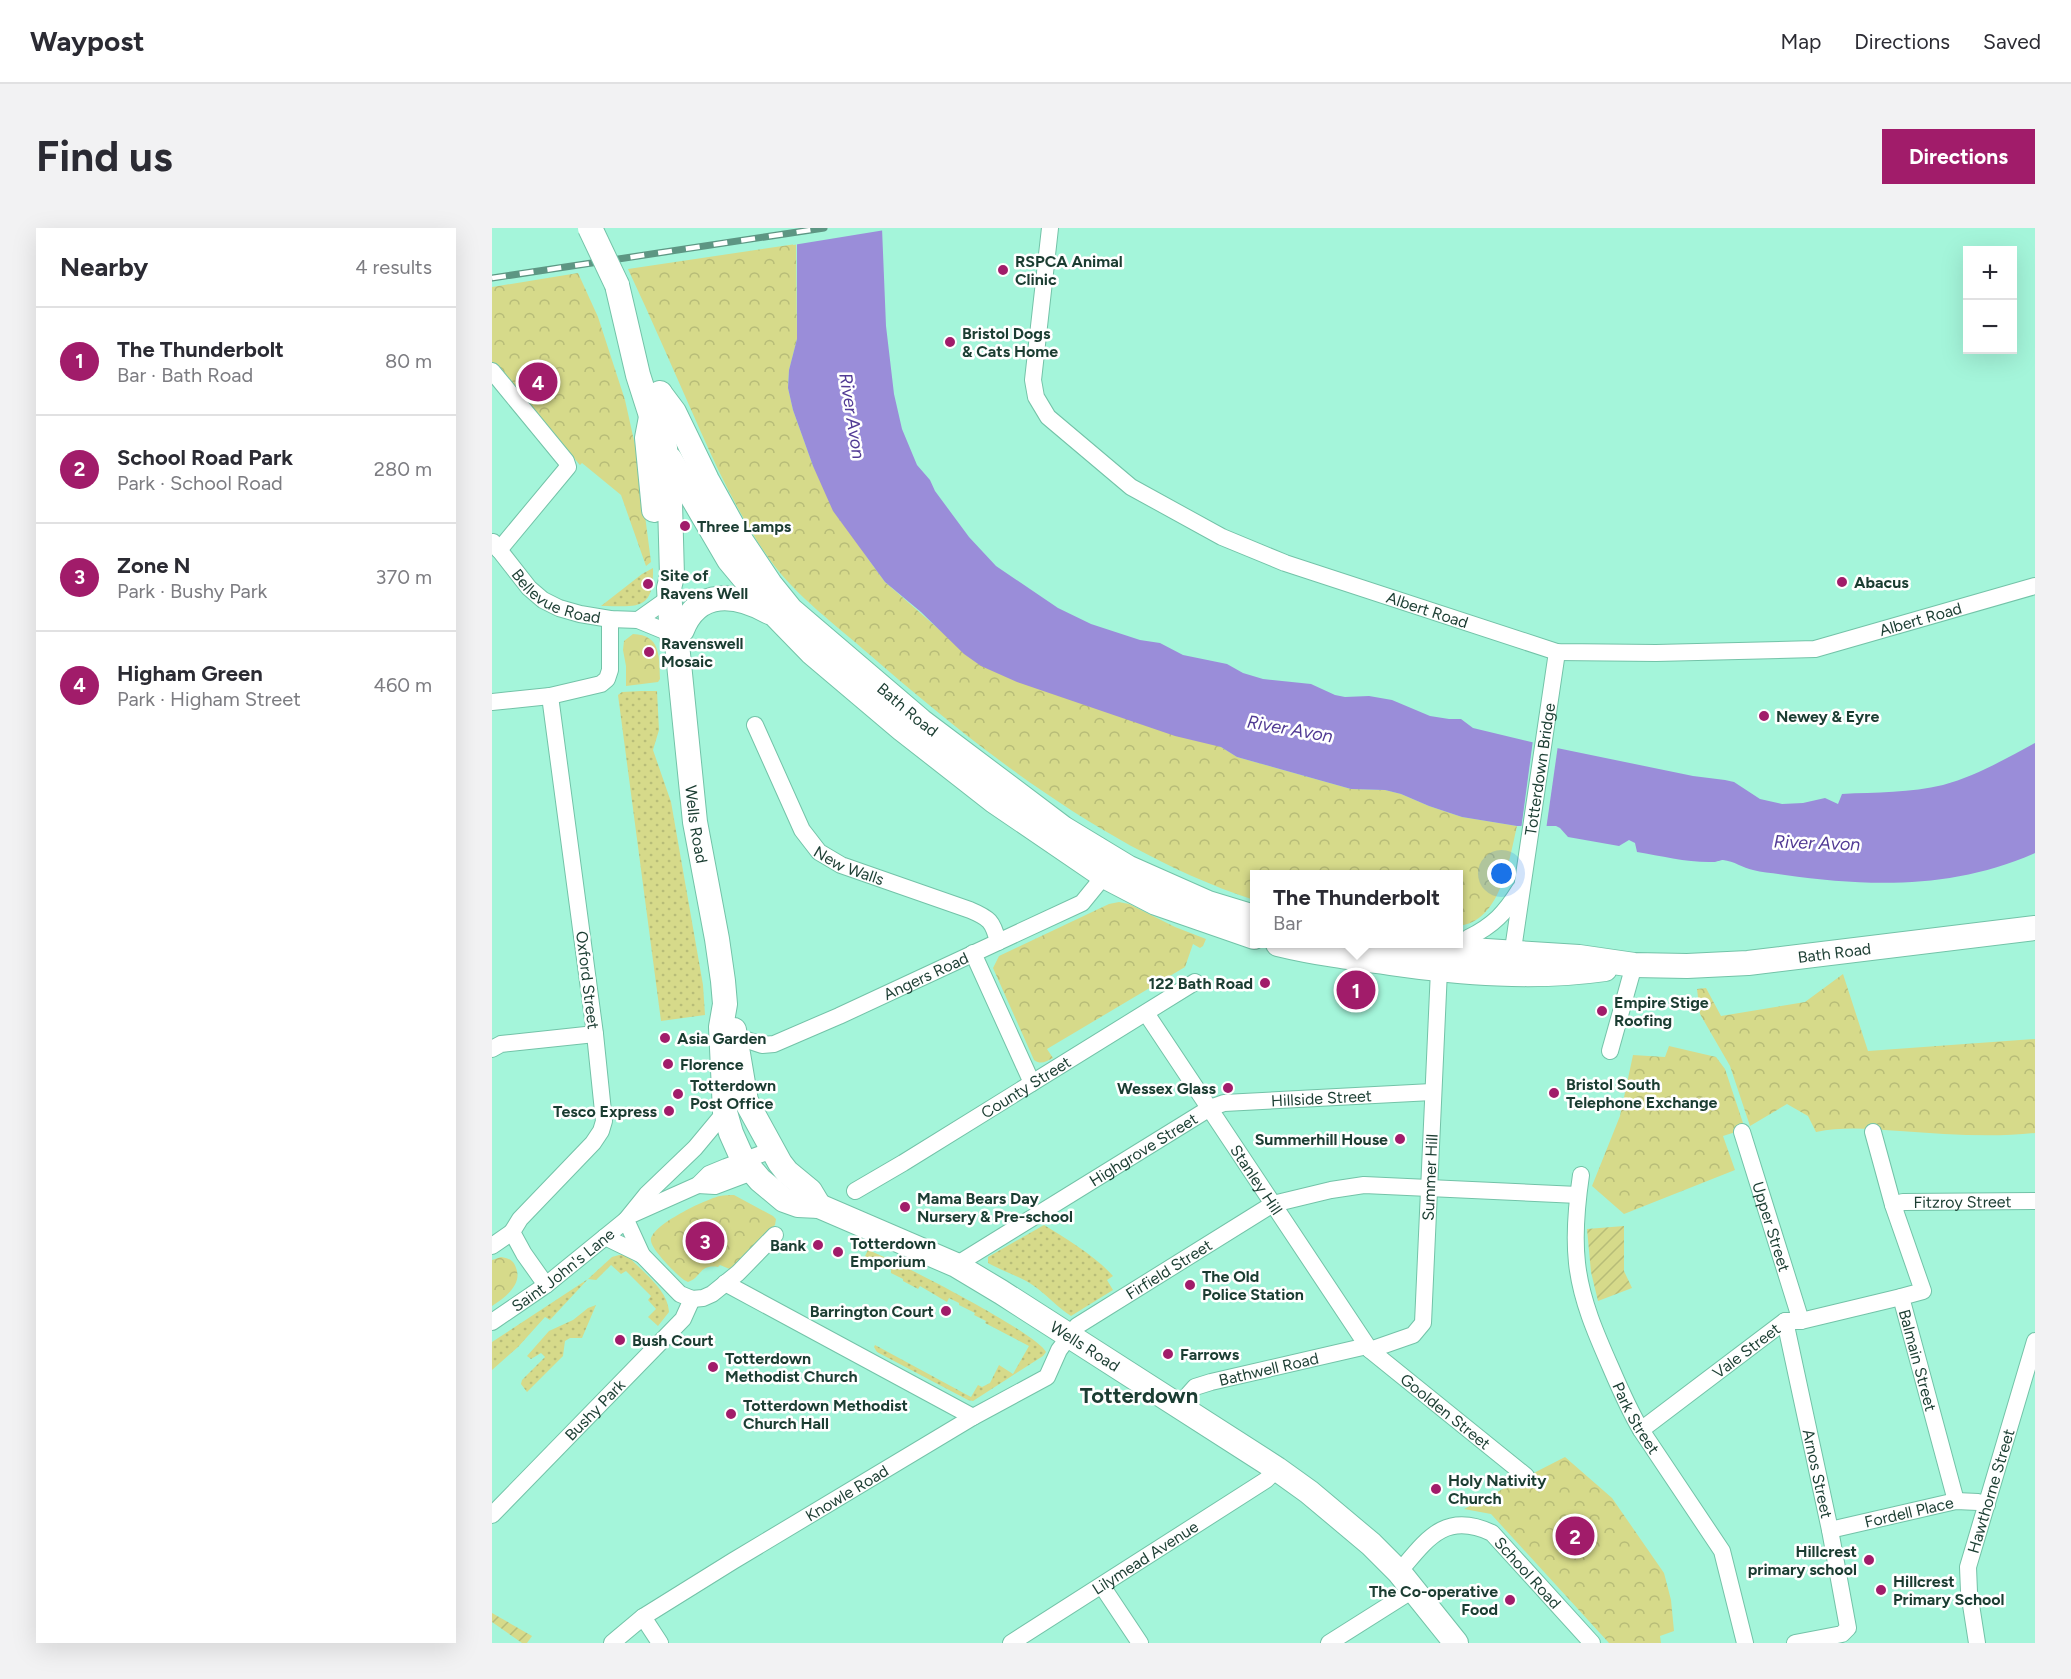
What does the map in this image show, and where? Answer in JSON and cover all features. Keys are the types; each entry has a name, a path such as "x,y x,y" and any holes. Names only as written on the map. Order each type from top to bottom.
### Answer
{"highway":[{"name":"Bath Road","path":"590,228 639,333 660,393 665,449"},
{"name":"Bath Road","path":"619,291 638,375 651,417 665,449 729,560 774,614 811,652 902,729 1003,808 1104,876 1156,903 1250,936"},
{"name":"Bath Road","path":"660,393 674,412 707,480 738,536 790,610 921,721 1063,828 1128,868 1208,903 1250,916"},
{"path":"651,417 647,438 655,525 671,552"},
{"name":"Wells Road","path":"665,449 671,587 679,587 677,636 695,822 717,939 725,1005 734,1026 735,1035 736,1107 731,1133 757,1159 787,1172 810,1191 819,1206 956,1265 1277,1469 1371,1544 1406,1581 1456,1643"},
{"path":"677,636 688,616 709,600 741,599 752,602 774,614"},
{"name":"Bath Road","path":"1405,948 1573,974 1634,965 1687,966 1748,963 2035,928"},
{"name":"Bath Road","path":"1295,948 1439,970 1511,963"},
{"name":"Wells Road","path":"725,1005 721,1027 736,1107"}],"street":[{"name":"Albert Road","path":"1050,228 1033,380 1036,398 1048,417 1131,487 1222,537 1285,563 1557,652 1656,653 1815,649 2035,586"},
{"path":"492,371 566,461 568,467 496,546"},
{"name":"Bellevue Road","path":"496,546 529,588 543,600 559,608 610,619 638,620 677,636"},
{"path":"638,620 671,587"},
{"path":"492,702 550,696 601,684 608,679 610,670 610,619"},
{"name":"Totterdown Bridge","path":"1511,963 1557,652"},
{"name":"Oxford Street","path":"492,1246 513,1232 520,1219 569,1170 593,1143 604,1121 595,1034 550,696"},
{"name":"New Walls","path":"755,725 802,830 819,852 841,865 987,917 993,926 998,942"},
{"name":"Angers Road","path":"735,1035 762,1045 774,1044 786,1039 1082,903 1104,876"},
{"name":"Totterdown Bridge","path":"1463,939 1488,928 1506,910 1522,886"},
{"path":"973,953 1032,1083"},
{"path":"1610,1051 1634,965"},
{"name":"Summer Hill","path":"1369,1348 1413,1335 1423,1323 1439,970"},
{"name":"County Street","path":"855,1191 1195,982"},
{"name":"Stanley Hill","path":"1146,1013 1369,1348"},
{"path":"492,1049 501,1044 595,1034"},
{"name":"Hillside Street","path":"1210,1108 1224,1103 1432,1092"},
{"name":"Saint John's Lane","path":"629,1218 647,1194 736,1107"},
{"name":"Highgrove Street","path":"956,1265 1210,1108"},
{"name":"Upper Street","path":"1742,1132 1793,1321"},
{"name":"Balmain Street","path":"1873,1132 1893,1205 1923,1291 1901,1297 1956,1501"},
{"name":"Saint John's Lane","path":"492,1322 546,1285 629,1218 699,1185 709,1174 757,1159"},
{"name":"Park Street","path":"1581,1176 1578,1195 1577,1262 1592,1326 1631,1414 1722,1551 1745,1643"},
{"name":"Firfield Street","path":"1068,1336 1077,1326 1273,1204 1331,1190 1364,1185 1578,1195"},
{"name":"Fitzroy Street","path":"1893,1205 1903,1202 2035,1201"},
{"path":"629,1218 642,1255"},
{"path":"513,1232 524,1254 546,1285"},
{"path":"605,1237 642,1255 680,1294 692,1299 703,1298 738,1274 775,1235"},
{"path":"725,1283 973,1417"},
{"name":"Vale Street","path":"1641,1430 1793,1321 1901,1297"},
{"name":"Bushy Park","path":"492,1515 683,1319 692,1299"},
{"name":"Arnos Street","path":"1793,1321 1848,1628 1842,1634 1796,1643"},
{"name":"Knowle Road","path":"612,1643 643,1617 733,1561 973,1417 1047,1377 1068,1336"},
{"name":"Hawthorne Street","path":"1977,1643 1969,1592 1968,1567 2035,1341"},
{"name":"Bathwell Road","path":"1179,1405 1195,1387 1211,1382 1369,1348"},
{"name":"Goolden Street","path":"1369,1348 1526,1476"},
{"name":"Lilymead Avenue","path":"1011,1643 1266,1480 1277,1469"},
{"name":"Fordell Place","path":"1830,1530 1956,1501 1978,1502 1987,1505"},
{"name":"School Road","path":"1329,1643 1406,1581 1424,1543 1440,1530 1458,1526 1476,1526 1492,1533 1592,1643"},
{"path":"1102,1586 1140,1643"},
{"path":"643,1617 660,1643"}],"green space":[{"path":"796,244 797,339 789,370 788,388 793,410 813,466 866,556 885,582 942,632 1221,747 1237,757 1351,789 1385,790 1401,794 1462,817 1517,826 1506,872 1493,902 1473,922 1463,925 1463,870 1250,870 1250,898 1201,880 1149,855 1051,797 1004,763 913,692 831,622 792,586 770,560 732,497 628,269"},
{"path":"578,273 598,317 625,400 637,454 651,562 646,566 621,495 582,463 580,465 492,362 492,287"},
{"path":"653,568 650,592 641,604 601,606 642,574"},
{"path":"633,634 649,638 657,648 660,671 658,682 626,686 624,641"},
{"path":"657,691 659,730 653,750 671,802 703,985 705,1015 661,1021 618,695 622,692"},
{"path":"1119,902 1129,904 1175,927 1206,939 1203,946 1200,948 1193,944 1185,967 1047,1049 1053,1058 1036,1062 993,968 999,956 1109,904"},
{"path":"1843,974 1868,1051 2035,1039 2035,1133 1967,1135 1858,1128 1816,1132 1808,1116 1787,1104 1750,1126 1730,1066 1700,1014 1697,989 1706,988 1721,1016 1805,1002"},
{"path":"1669,1046 1716,1057 1725,1069 1745,1129 1723,1136 1735,1170 1624,1214 1592,1186 1620,1116 1633,1055 1665,1057"},
{"path":"734,1195 773,1216 776,1219 775,1225 732,1270 720,1265 707,1267 693,1280 688,1282 684,1280 655,1250 651,1241 653,1235 668,1221 703,1202 720,1196"},
{"path":"1044,1225 1089,1255 1113,1276 1107,1280 1113,1290 1071,1316 1029,1283 988,1263 988,1257"},
{"path":"1624,1226 1624,1271 1632,1288 1598,1301 1591,1272 1587,1229"},
{"path":"868,1250 906,1267 993,1314 1018,1329 1046,1352 973,1401 877,1352 875,1345 971,1397 978,1385 982,1387 990,1383 999,1365 1013,1374 1029,1346 985,1323 986,1321 959,1303 949,1298 947,1302 920,1286 918,1289 903,1281 891,1273 891,1269 865,1256"},
{"path":"627,1255 659,1288 669,1312 658,1326 648,1317 656,1309 648,1300 651,1296 626,1271 621,1274 611,1265 596,1280 588,1279 612,1257"},
{"path":"501,1257 514,1263 517,1280 511,1290 492,1306 492,1260"},
{"path":"588,1279 550,1320 545,1317 518,1347 492,1370 492,1342"},
{"path":"596,1305 582,1338 570,1338 565,1341 563,1356 527,1392 521,1384 522,1380 545,1357 541,1353 531,1359 527,1356 549,1331 573,1320 588,1308"},
{"path":"1565,1457 1612,1498 1664,1573 1671,1600 1674,1631 1660,1636 1661,1643 1609,1643 1491,1514 1464,1509"},
{"path":"492,1613 532,1636 527,1643 522,1643 492,1622"}],"water":[{"name":"River Avon","path":"797,228 882,228 886,326 894,394 902,429 917,465 969,537 996,566 1058,608 1091,624 1140,640 1160,643 1183,655 1227,664 1243,673 1263,679 1311,684 1345,697 1369,696 1392,700 1430,716 1461,719 1473,728 1552,747 1693,776 1734,782 1760,799 1782,804 1803,803 1825,798 1838,804 1842,794 1931,788 1979,772 2035,743 2035,853 2004,865 1943,879 1880,883 1817,879 1749,869 1723,860 1705,862 1637,852 1635,843 1629,840 1619,846 1568,837 1556,826 1517,826 1462,817 1401,794 1385,790 1351,789 1237,757 1221,747 1175,736 1017,682 981,666 964,654 921,612 885,582 833,511 813,466 793,410 788,388 789,370 797,339"}],"pier":[{"path":"794,228 885,228 885,230 793,245"},
{"path":"1533,740 1558,745 1546,830 1521,830"}],"railway":[{"path":"492,278 824,228"}],"place":[{"name":"RSPCA Animal Clinic","path":"1003,270"},
{"name":"Bristol Dogs & Cats Home","path":"950,342"},
{"name":"Higham Green","path":"538,382"},
{"name":"Three Lamps","path":"685,526"},
{"name":"Abacus","path":"1842,582"},
{"name":"Site of Ravens Well","path":"648,584"},
{"name":"Ravenswell Mosaic","path":"649,652"},
{"name":"Newey & Eyre","path":"1764,716"},
{"name":"122 Bath Road","path":"1265,983"},
{"name":"The Thunderbolt","path":"1356,990"},
{"name":"Empire Stige Roofing","path":"1602,1011"},
{"name":"Asia Garden","path":"665,1038"},
{"name":"Florence","path":"668,1064"},
{"name":"Wessex Glass","path":"1228,1088"},
{"name":"Bristol South Telephone Exchange","path":"1554,1093"},
{"name":"Totterdown Post Office","path":"678,1094"},
{"name":"Tesco Express","path":"669,1111"},
{"name":"Summerhill House","path":"1400,1139"},
{"name":"Mama Bears Day Nursery & Pre-school","path":"905,1207"},
{"name":"Zone N","path":"705,1241"},
{"name":"Bank","path":"818,1245"},
{"name":"Totterdown Emporium","path":"838,1252"},
{"name":"The Old Police Station","path":"1190,1285"},
{"name":"Barrington Court","path":"946,1311"},
{"name":"Bush Court","path":"620,1340"},
{"name":"Farrows","path":"1168,1354"},
{"name":"Totterdown Methodist Church","path":"713,1367"},
{"name":"Totterdown Methodist Church Hall","path":"731,1414"},
{"name":"Holy Nativity Church","path":"1436,1489"},
{"name":"School Road Park","path":"1575,1536"},
{"name":"Hillcrest primary school","path":"1869,1560"},
{"name":"Hillcrest Primary School","path":"1881,1590"},
{"name":"The Co-operative Food","path":"1510,1600"}],"district":[{"name":"Totterdown","path":"1139,1395"}]}
